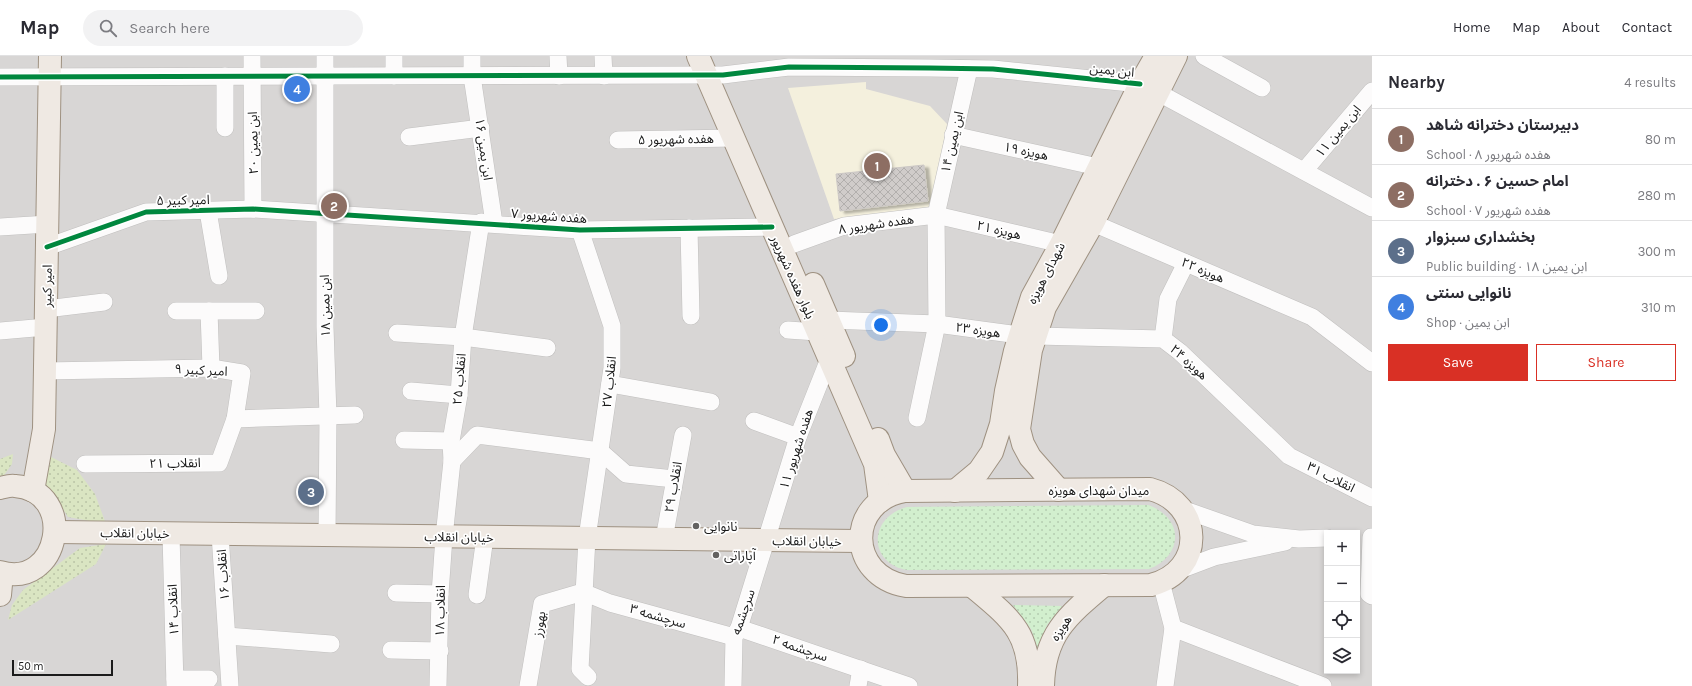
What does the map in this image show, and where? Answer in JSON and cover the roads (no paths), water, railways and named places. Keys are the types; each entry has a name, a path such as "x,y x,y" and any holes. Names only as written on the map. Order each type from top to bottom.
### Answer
{"main road":[{"name":"بلوار هفده شهریور","path":"698,56 715,69 794,244 823,326 829,359 875,464 880,501"},
{"name":"شهدای هویزه","path":"955,491 979,470 992,452 1001,424 1006,391 1027,336 1093,223 1148,88 1156,56"},
{"name":"شهدای هویزه","path":"1059,490 1030,457 1023,444 1019,428 1031,350 1027,336 1032,297 1061,244 1098,167 1148,88 1176,56"},
{"name":"امیر کبیر","path":"33,491 44,429 50,66"},
{"name":"بلوار هفده شهریور","path":"715,69 734,138 772,227 823,326 884,455 905,491"},
{"path":"0,488 15,486 33,491 49,506 54,516 56,532 52,547 44,560 32,570 17,574 1,573 0,596"},
{"name":"میدان شهدای هویزه","path":"1150,489 1168,496 1182,509 1190,526 1191,545 1186,559 1169,577 1151,585 906,586 887,581 872,569 863,551 861,541 864,523 873,507 880,501 896,493 905,491 955,491 1150,489"},
{"name":"خیابان انقلاب","path":"56,532 861,541"},
{"name":"هویزه","path":"1043,686 1046,654 1056,633 1071,612 1104,585"},
{"path":"972,586 1010,618 1022,638 1025,645 1029,670 1029,686"}],"street":[{"name":"ابن یمین ۲۰","path":"252,56 253,209"},
{"name":"ابن یمین ۱۸","path":"326,56 325,327 328,416 327,536"},
{"path":"394,56 394,76"},
{"name":"ابن یمین ۱۶","path":"472,56 472,76 481,128 488,223"},
{"path":"558,56 559,76"},
{"path":"603,56 604,76"},
{"path":"899,56 930,68"},
{"path":"1204,56 1262,88"},
{"name":"ابن یمین","path":"0,77 50,66 225,76 604,76 715,69 789,62 969,69 995,63 1148,88 1372,208"},
{"name":"ابن یمین ۱۴","path":"917,418 937,324 936,216 969,69"},
{"path":"225,76 225,128"},
{"name":"ابن یمین ۱۱","path":"1304,172 1372,91"},
{"path":"409,137 481,128"},
{"name":"هویزه ۱۹","path":"953,135 1098,167"},
{"name":"هفده شهریور ۵","path":"618,140 734,138"},
{"name":"امیر کبیر ۵","path":"47,247 146,212 253,209 325,213"},
{"path":"208,211 219,276"},
{"name":"هفده شهریور ۷","path":"325,213 580,230 772,227"},
{"name":"هفده شهریور ۸","path":"794,244 844,226 936,216"},
{"name":"هویزه ۲۱","path":"936,216 1061,244"},
{"name":"انقلاب ۲۵","path":"444,537 452,461 451,441 459,396 463,337 488,223"},
{"name":"هویزه ۲۲","path":"1093,223 1312,317 1372,363"},
{"path":"0,227 48,224"},
{"path":"689,228 691,316"},
{"name":"انقلاب ۲۷","path":"580,230 612,326 612,368 587,538 583,592 580,669 588,677"},
{"path":"1163,339 1168,299 1186,263"},
{"path":"0,331 104,302"},
{"path":"176,311 256,311"},
{"path":"209,311 211,368"},
{"name":"هویزه ۲۳","path":"788,330 823,326 937,324 1027,336"},
{"path":"397,333 463,337 547,348"},
{"name":"هویزه ۲۴","path":"1027,336 1163,339 1180,352 1289,456"},
{"name":"هفده شهریور ۱۱","path":"767,540 798,438 829,359"},
{"name":"امیر کبیر ۹","path":"45,371 211,368 242,373 235,419"},
{"path":"610,384 711,402"},
{"path":"411,392 459,396"},
{"path":"235,419 355,415"},
{"name":"انقلاب ۲۱","path":"85,464 219,463 235,419"},
{"path":"754,421 798,438"},
{"path":"452,461 477,435 600,451 626,474 674,480"},
{"name":"انقلاب ۲۹","path":"664,539 683,435"},
{"path":"404,440 451,441"},
{"name":"انقلاب ۳۱","path":"1289,456 1372,498"},
{"path":"1182,509 1253,534 1299,539 1324,538"},
{"name":"انقلاب ۱۴","path":"171,534 175,683"},
{"name":"انقلاب ۱۶","path":"220,534 230,686"},
{"name":"انقلاب ۱۸","path":"438,686 440,651 440,594 444,537"},
{"path":"477,595 485,537"},
{"path":"1367,537 1369,594 1372,596"},
{"path":"1165,686 1173,628 1169,577 1214,557 1299,539"},
{"name":"سرچشمه","path":"733,686 736,632 767,540"},
{"name":"سرچشمه ۳","path":"583,592 610,603 736,632"},
{"name":"بهورز","path":"528,686 542,604 583,592"},
{"path":"396,593 440,594"},
{"path":"1173,628 1323,686"},
{"name":"سرچشمه ۲","path":"736,632 861,669 909,686"},
{"path":"227,636 331,644"},
{"path":"391,650 440,651"},
{"path":"858,686 861,669"},
{"path":"175,683 209,679"}],"place":[{"name":"نانوایی سنتی","path":"297,89"},
{"name":"دبیرستان دخترانه شاهد","path":"877,166"},
{"name":"امام حسین ۶ . دخترانه","path":"334,206"},
{"name":"بخشداری سبزوار","path":"311,492"},
{"name":"نانوایی","path":"696,526"},
{"name":"آپاراتی","path":"716,555"}]}
